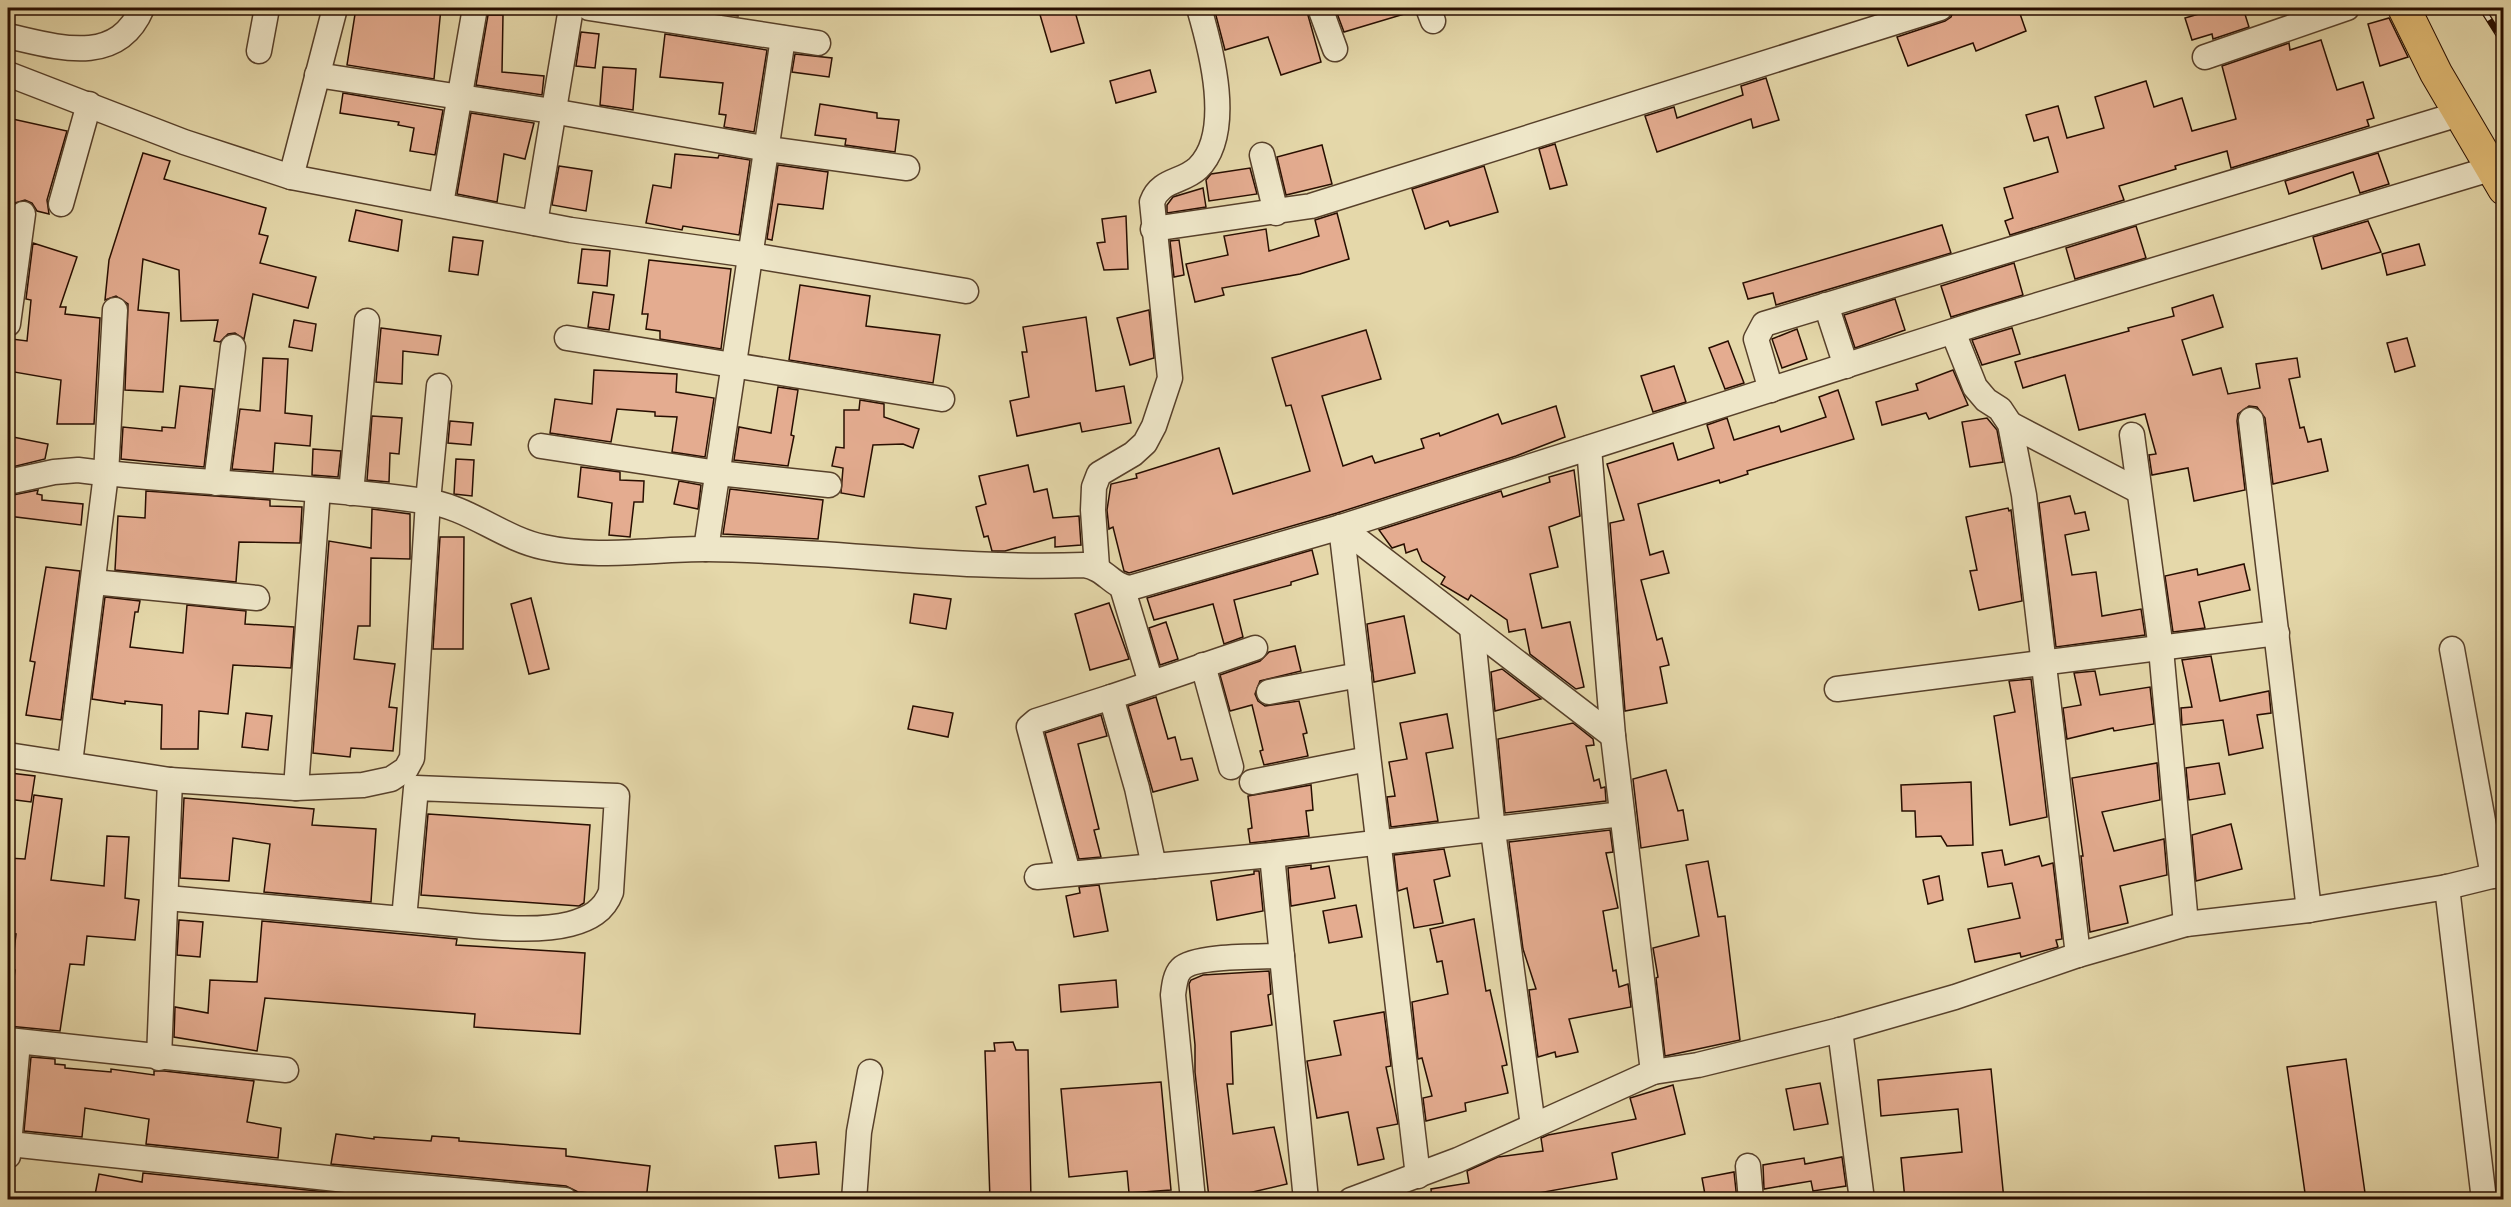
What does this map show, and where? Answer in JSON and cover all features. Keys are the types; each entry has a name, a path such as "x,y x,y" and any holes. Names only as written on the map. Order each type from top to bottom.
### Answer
{"main road":[{"path":"2404,8 2458,114 2497,179"}],"street":[{"path":"8,36 61,48 90,49 115,41 134,26 142,8"},
{"path":"259,51 267,8"},
{"path":"291,177 334,8"},
{"path":"441,204 474,8"},
{"path":"535,223 571,8"},
{"path":"589,8 818,43"},
{"path":"1097,567 1093,510 1095,487 1099,474 1133,454 1144,443 1154,426 1170,378 1151,212 1156,192 1170,181 1187,176 1197,169 1206,158 1212,143 1217,120 1216,82 1208,39 1199,8"},
{"path":"1320,8 1335,49"},
{"path":"1153,229 1276,213 1340,198 1940,8"},
{"path":"2205,57 2347,8"},
{"path":"706,549 783,38"},
{"path":"8,75 184,142 291,177 535,223 750,255 966,291"},
{"path":"317,75 460,99 552,111 768,149 907,168"},
{"path":"61,204 89,104"},
{"path":"1771,390 1756,339 1764,324 2458,114"},
{"path":"1262,155 1276,213"},
{"path":"8,482 65,471 351,493 428,501 459,509 542,547 588,552 706,549 868,556 959,565 1097,567 1122,587 1130,588 1341,527 1953,332 2497,179"},
{"path":"8,324 23,214"},
{"path":"1826,305 1846,366"},
{"path":"70,763 106,474 115,310"},
{"path":"351,493 367,321"},
{"path":"1953,332 1975,387 1986,400 2000,409 2010,424 2024,495 2078,955"},
{"path":"567,338 942,399"},
{"path":"216,483 233,347"},
{"path":"8,755 170,780 296,788 363,785 391,779 406,769 412,758 428,501 439,386"},
{"path":"2251,420 2309,910"},
{"path":"2010,424 2139,491"},
{"path":"2132,435 2161,649 2186,924"},
{"path":"541,446 718,473 829,485"},
{"path":"1589,448 1613,736 1653,1072"},
{"path":"296,788 318,490"},
{"path":"1341,527 1613,736"},
{"path":"1341,527 1418,1176"},
{"path":"93,582 257,598"},
{"path":"1122,587 1151,683"},
{"path":"1472,628 1493,831 1533,1126"},
{"path":"1837,689 2277,633"},
{"path":"1068,873 1029,727 1036,721 1111,698 1255,648"},
{"path":"1351,1200 1418,1176 1653,1072 1698,1065 1840,1030 1955,997 2078,955 2186,924 2309,910 2447,887 2498,875 2452,650"},
{"path":"1203,665 1231,767"},
{"path":"1269,692 1359,675"},
{"path":"1111,698 1137,788 1154,866"},
{"path":"1252,782 1368,759"},
{"path":"159,1058 170,780"},
{"path":"167,898 404,919 534,927 568,924 589,918 606,905 610,892 617,796 416,788 404,919"},
{"path":"1036,877 1272,855 1493,831 1622,814"},
{"path":"1272,855 1306,1200"},
{"path":"2447,887 2484,1200"},
{"path":"1193,1200 1173,995 1174,982 1181,969 1195,962 1282,956"},
{"path":"1840,1030 1862,1200"},
{"path":"286,1070 13,1041 9,1150 565,1200"},
{"path":"854,1200 859,1132 870,1072"},
{"path":"1748,1166 1751,1200"}],"building":[{"path":"356,8 441,8 434,79 347,65"},
{"path":"680,8 738,8 738,16"},
{"path":"1038,8 1074,8 1084,43 1051,52"},
{"path":"1214,8 1306,8 1321,62 1281,75 1268,37 1225,50"},
{"path":"1335,8 1410,8 1411,12 1344,32"},
{"path":"2018,8 2026,31 1976,51 1973,43 1908,66 1897,37 1945,21 1951,17 1954,9"},
{"path":"2208,8 2243,8 2249,27 2213,39 2212,34 2192,40 2185,18 2209,11"},
{"path":"488,15 503,15 502,72 544,76 542,95 476,85"},
{"path":"2389,18 2408,57 2380,66 2368,24"},
{"path":"581,32 599,34 595,68 576,66"},
{"path":"665,34 767,50 754,132 724,127 726,115 719,114 723,83 660,77"},
{"path":"2321,40 2337,90 2363,82 2374,118 2367,120 2369,126 2231,168 2227,151 2175,166 2176,169 2119,186 2124,200 2010,235 2005,221 2013,218 2004,188 2058,172 2048,137 2034,141 2026,115 2058,106 2067,138 2104,128 2095,97 2146,81 2154,107 2182,98 2192,131 2236,119 2222,66 2289,43 2290,50"},
{"path":"795,54 832,58 829,77 792,72"},
{"path":"603,67 636,69 633,110 600,105"},
{"path":"1150,70 1156,92 1116,103 1110,81"},
{"path":"1766,78 1779,120 1753,128 1751,119 1657,152 1645,116 1674,107 1677,118 1743,95 1741,86"},
{"path":"343,93 443,110 435,155 410,151 414,128 398,125 399,122 340,113"},
{"path":"820,104 877,113 877,118 899,120 895,152 845,145 846,139 815,135"},
{"path":"471,113 534,123 525,159 504,154 497,202 457,194"},
{"path":"8,118 67,131 47,200 49,214 37,211 32,203 25,200 8,205"},
{"path":"1555,144 1567,185 1550,189 1539,149"},
{"path":"1322,145 1332,184 1286,195 1277,157"},
{"path":"143,153 170,161 164,179 266,208 259,234 268,236 260,263 316,277 308,308 253,294 244,339 235,333 228,334 220,342 214,341 218,320 181,321 179,270 143,259 138,310 169,313 163,392 125,390 128,304 116,296 105,300 109,260"},
{"path":"2378,153 2389,184 2360,193 2353,172 2289,194 2285,181"},
{"path":"675,154 718,158 719,155 750,160 739,235 683,226 682,230 646,223 653,185 671,188"},
{"path":"778,165 828,172 823,209 778,204 772,240 767,239"},
{"path":"559,166 592,171 586,211 552,205"},
{"path":"1484,166 1498,212 1450,226 1448,221 1425,229 1412,189"},
{"path":"1250,168 1257,194 1209,201 1206,180 1211,174"},
{"path":"1203,188 1206,207 1167,213 1167,205 1173,197"},
{"path":"356,210 402,220 398,251 349,241"},
{"path":"1337,213 1349,259 1300,274 1222,288 1224,295 1195,302 1186,264 1228,255 1224,236 1266,229 1269,251 1319,236 1315,220"},
{"path":"1126,216 1128,269 1104,270 1097,243 1105,242 1102,219"},
{"path":"2368,221 2381,252 2322,269 2313,237"},
{"path":"1942,225 1951,253 1776,305 1773,293 1748,299 1743,283"},
{"path":"2136,226 2146,258 2075,279 2066,248"},
{"path":"453,237 483,241 478,275 449,271"},
{"path":"1179,240 1184,275 1174,277 1170,241"},
{"path":"33,243 77,257 60,307 66,307 65,314 100,318 94,424 57,424 61,380 8,371 12,339 27,341 31,300 26,299"},
{"path":"2419,244 2425,265 2387,275 2382,254"},
{"path":"582,249 610,251 607,286 578,283"},
{"path":"649,260 731,269 721,349 660,339 660,331 646,329 648,314 642,314"},
{"path":"2014,263 2023,295 1951,317 1941,286"},
{"path":"800,285 870,296 866,326 940,335 933,383 789,360"},
{"path":"593,292 614,295 609,330 588,327"},
{"path":"2213,295 2223,327 2182,340 2193,375 2221,368 2228,394 2260,388 2256,364 2297,358 2300,377 2289,379 2300,428 2304,427 2308,442 2321,439 2328,471 2273,484 2265,418 2257,407 2249,406 2238,414 2237,421 2245,490 2194,501 2188,468 2152,475 2149,455 2156,454 2145,414 2079,430 2065,375 2023,388 2015,362 2129,331 2128,328 2174,316 2172,308"},
{"path":"1895,299 1905,330 1855,348 1844,315"},
{"path":"1149,310 1154,358 1130,365 1117,318"},
{"path":"1086,317 1096,391 1124,386 1131,423 1082,432 1080,423 1017,436 1010,401 1029,397 1022,352 1027,352 1023,327"},
{"path":"294,320 316,324 312,351 289,347"},
{"path":"381,328 441,336 438,355 403,351 402,384 376,382"},
{"path":"2012,328 2020,354 1982,365 1972,340"},
{"path":"1797,329 1807,359 1782,368 1772,339"},
{"path":"1366,330 1381,379 1322,396 1343,466 1372,456 1375,463 1424,448 1421,439 1439,433 1440,436 1498,414 1502,424 1556,406 1565,437 1516,456 1337,513 1129,573 1124,571 1113,527 1109,529 1107,510 1111,484 1137,478 1136,474 1219,448 1233,494 1310,471 1291,405 1286,406 1272,358"},
{"path":"2407,338 2415,366 2395,372 2387,343"},
{"path":"1728,341 1744,383 1725,389 1709,348"},
{"path":"263,358 288,359 285,413 312,416 310,446 275,443 273,472 232,469 240,409 260,411"},
{"path":"1674,366 1686,402 1653,412 1641,376"},
{"path":"594,370 677,374 676,392 714,398 705,457 672,452 677,417 655,416 655,412 617,409 611,442 550,433 555,399 592,404"},
{"path":"1953,370 1968,405 1929,419 1926,413 1882,425 1876,402 1918,390 1916,384"},
{"path":"180,386 213,389 204,467 121,459 123,427 162,431 162,427 175,428"},
{"path":"778,387 798,390 791,435 794,436 788,466 734,460 739,427 771,433"},
{"path":"1838,390 1854,439 1747,471 1748,474 1720,483 1719,480 1638,504 1650,555 1663,551 1669,573 1641,580 1657,640 1662,638 1669,665 1660,667 1667,703 1625,711 1610,523 1624,520 1607,464 1673,443 1678,460 1714,448 1707,425 1727,418 1734,440 1779,426 1781,432 1826,417 1819,397"},
{"path":"860,400 884,404 884,417 919,429 913,448 903,444 873,445 864,497 841,493 843,468 832,466 836,447 844,448 844,410 859,410"},
{"path":"372,416 402,418 399,454 390,453 389,482 367,480"},
{"path":"1987,418 1997,430 2003,462 1970,467 1962,422"},
{"path":"450,421 473,423 471,445 448,443"},
{"path":"8,436 48,444 45,459 8,468"},
{"path":"313,449 341,451 338,477 312,475"},
{"path":"456,459 474,460 472,496 454,494"},
{"path":"1028,465 1034,492 1047,489 1053,518 1079,516 1081,545 1055,547 1055,537 1005,551 992,551 988,536 984,537 976,507 986,504 979,476"},
{"path":"581,467 620,472 620,480 644,481 643,502 634,502 630,537 609,535 612,503 578,497"},
{"path":"1574,470 1580,516 1549,527 1558,567 1530,574 1542,628 1570,622 1584,687 1576,689 1530,654 1525,629 1509,632 1507,620 1471,595 1468,600 1441,584 1445,577 1422,561 1417,549 1406,553 1404,544 1392,548 1379,530 1501,491 1503,497 1550,482 1549,477"},
{"path":"679,481 701,485 698,509 674,504"},
{"path":"730,489 823,500 818,539 723,534"},
{"path":"38,490 37,494 42,495 42,500 83,504 81,525 8,516 8,496"},
{"path":"146,491 270,500 270,506 302,507 300,543 239,542 236,582 115,570 118,516 145,518"},
{"path":"2070,496 2075,514 2085,512 2089,530 2065,535 2072,575 2096,572 2102,616 2141,609 2145,635 2056,647 2039,503"},
{"path":"2008,508 2009,511 2011,510 2022,601 1979,610 1970,571 1977,570 1966,517"},
{"path":"372,509 410,514 410,559 371,558 370,626 358,626 354,659 395,664 389,707 397,708 393,751 351,748 350,757 313,753 329,541 371,548"},
{"path":"440,537 464,537 463,649 433,649"},
{"path":"1312,550 1318,574 1291,582 1291,585 1234,600 1243,637 1224,644 1213,604 1154,620 1147,598"},
{"path":"2244,564 2250,590 2199,602 2205,628 2173,632 2165,576 2197,569 2198,575"},
{"path":"46,567 80,571 61,720 26,715 35,662 30,661"},
{"path":"914,594 951,599 946,629 910,623"},
{"path":"105,597 140,601 138,612 135,612 130,647 183,653 187,605 246,611 245,624 294,627 291,668 233,665 228,714 199,711 198,749 161,749 162,705 125,701 125,704 92,699"},
{"path":"531,598 549,669 529,674 511,604"},
{"path":"1109,603 1129,659 1090,670 1075,614"},
{"path":"1404,616 1415,673 1374,682 1367,624"},
{"path":"1166,622 1178,659 1160,665 1149,628"},
{"path":"1295,646 1301,671 1260,681 1255,694 1258,701 1265,706 1299,701 1307,733 1303,734 1308,756 1264,765 1260,751 1263,750 1252,705 1230,711 1220,675 1260,661 1269,652"},
{"path":"2211,656 2220,701 2269,691 2271,713 2257,715 2263,748 2229,755 2223,720 2182,725 2181,708 2192,707 2182,660"},
{"path":"1502,669 1541,699 1495,711 1491,672"},
{"path":"2095,671 2100,695 2150,687 2154,724 2114,731 2113,728 2067,739 2063,708 2081,705 2074,673"},
{"path":"2031,679 2047,817 2010,825 1994,716 2015,712 2009,681"},
{"path":"1156,697 1168,739 1175,737 1181,760 1192,758 1198,780 1153,792 1128,706"},
{"path":"913,706 953,713 948,737 908,729"},
{"path":"246,713 272,716 268,750 242,747"},
{"path":"1447,714 1453,748 1426,753 1438,821 1391,827 1387,797 1395,796 1389,762 1407,759 1400,723"},
{"path":"1101,715 1107,736 1078,744 1099,829 1094,830 1101,857 1079,859 1045,733"},
{"path":"1573,723 1593,739 1594,745 1586,746 1594,781 1599,779 1601,788 1605,787 1606,801 1505,813 1498,739"},
{"path":"2157,763 2160,800 2102,812 2114,851 2164,839 2167,875 2120,886 2128,923 2090,932 2081,856 2083,856 2072,778"},
{"path":"2219,763 2225,794 2189,800 2186,768"},
{"path":"1666,770 1678,811 1683,810 1688,840 1641,848 1633,779"},
{"path":"10,773 35,776 31,802 8,799"},
{"path":"1971,782 1973,845 1947,846 1941,836 1916,837 1915,811 1902,811 1901,785"},
{"path":"1311,785 1313,810 1306,811 1309,836 1250,843 1248,829 1252,828 1248,796"},
{"path":"34,795 62,799 51,880 104,886 107,836 129,837 125,898 139,900 135,940 87,936 84,965 70,964 60,1031 8,1026 15,970 12,969 16,934 8,933 8,858 25,859"},
{"path":"184,798 314,809 312,825 376,829 371,902 264,892 270,844 233,838 229,881 180,878"},
{"path":"428,814 590,825 584,903 579,906 421,895"},
{"path":"2231,824 2242,869 2196,881 2192,835"},
{"path":"1610,830 1613,852 1606,853 1618,908 1603,911 1613,971 1616,970 1619,987 1628,984 1631,1007 1569,1019 1578,1052 1556,1057 1555,1052 1538,1057 1529,990 1536,989 1523,949 1509,842"},
{"path":"1444,849 1450,876 1434,880 1443,923 1414,928 1407,888 1398,891 1394,855"},
{"path":"2002,850 2005,865 2039,856 2042,866 2053,863 2062,939 2056,940 2058,947 2021,957 2020,953 1975,962 1968,929 2020,918 2012,883 1988,887 1982,853"},
{"path":"1708,861 1718,917 1725,916 1740,1040 1665,1056 1653,948 1699,936 1686,865"},
{"path":"1311,865 1311,869 1329,866 1335,898 1291,906 1288,868"},
{"path":"1254,871 1259,871 1263,911 1217,920 1211,881 1254,874"},
{"path":"1939,876 1943,900 1928,904 1923,880"},
{"path":"1099,885 1108,931 1074,937 1066,896 1080,893 1079,887"},
{"path":"1356,905 1362,937 1329,943 1323,911"},
{"path":"1474,919 1486,991 1490,990 1507,1065 1502,1066 1508,1093 1465,1103 1466,1111 1426,1121 1423,1098 1432,1096 1422,1058 1418,1059 1412,1002 1448,994 1442,961 1437,962 1430,929"},
{"path":"179,920 203,922 200,957 177,955"},
{"path":"262,921 457,939 456,945 585,953 580,1034 474,1027 475,1014 265,998 257,1051 174,1037 175,1007 208,1013 210,980 257,982"},
{"path":"1269,971 1271,994 1268,995 1272,1025 1231,1032 1233,1084 1227,1084 1233,1134 1274,1127 1287,1184 1244,1194 1209,1198 1195,1072 1195,1045 1189,984 1191,980 1203,975"},
{"path":"1116,980 1118,1007 1061,1012 1059,985"},
{"path":"1384,1012 1391,1066 1386,1067 1398,1124 1377,1128 1384,1159 1358,1165 1348,1112 1317,1118 1307,1061 1341,1055 1334,1021"},
{"path":"1013,1042 1016,1050 1028,1050 1031,1200 990,1200 985,1051 995,1051 994,1043"},
{"path":"31,1057 55,1059 55,1064 65,1065 65,1068 111,1072 111,1069 154,1075 154,1071 164,1071 254,1081 247,1122 281,1128 278,1158 146,1144 149,1119 85,1108 82,1137 24,1131"},
{"path":"2346,1059 2366,1200 2306,1200 2287,1067"},
{"path":"1991,1069 2004,1200 1905,1200 1901,1158 1962,1152 1958,1109 1881,1116 1878,1080"},
{"path":"1161,1082 1171,1190 1129,1193 1127,1171 1069,1177 1061,1089"},
{"path":"1820,1083 1828,1124 1794,1130 1786,1089"},
{"path":"1673,1085 1685,1134 1612,1153 1617,1179 1538,1193 1539,1200 1432,1200 1431,1189 1469,1183 1467,1171 1498,1157 1543,1151 1541,1138 1548,1135 1636,1119 1630,1098"},
{"path":"336,1134 374,1139 374,1137 431,1141 432,1136 459,1138 459,1141 566,1149 566,1156 650,1166 646,1200 614,1200 615,1195 578,1192 566,1186 331,1164"},
{"path":"816,1142 819,1174 779,1178 775,1146"},
{"path":"1842,1157 1846,1186 1813,1191 1811,1181 1764,1189 1763,1165 1804,1158 1805,1164"},
{"path":"1734,1172 1737,1200 1706,1200 1702,1178"},
{"path":"143,1173 365,1196 365,1200 94,1200 99,1174 142,1182"}],"railway":[{"path":"2482,8 2504,43"},
{"path":"2497,8 2504,19"}]}
